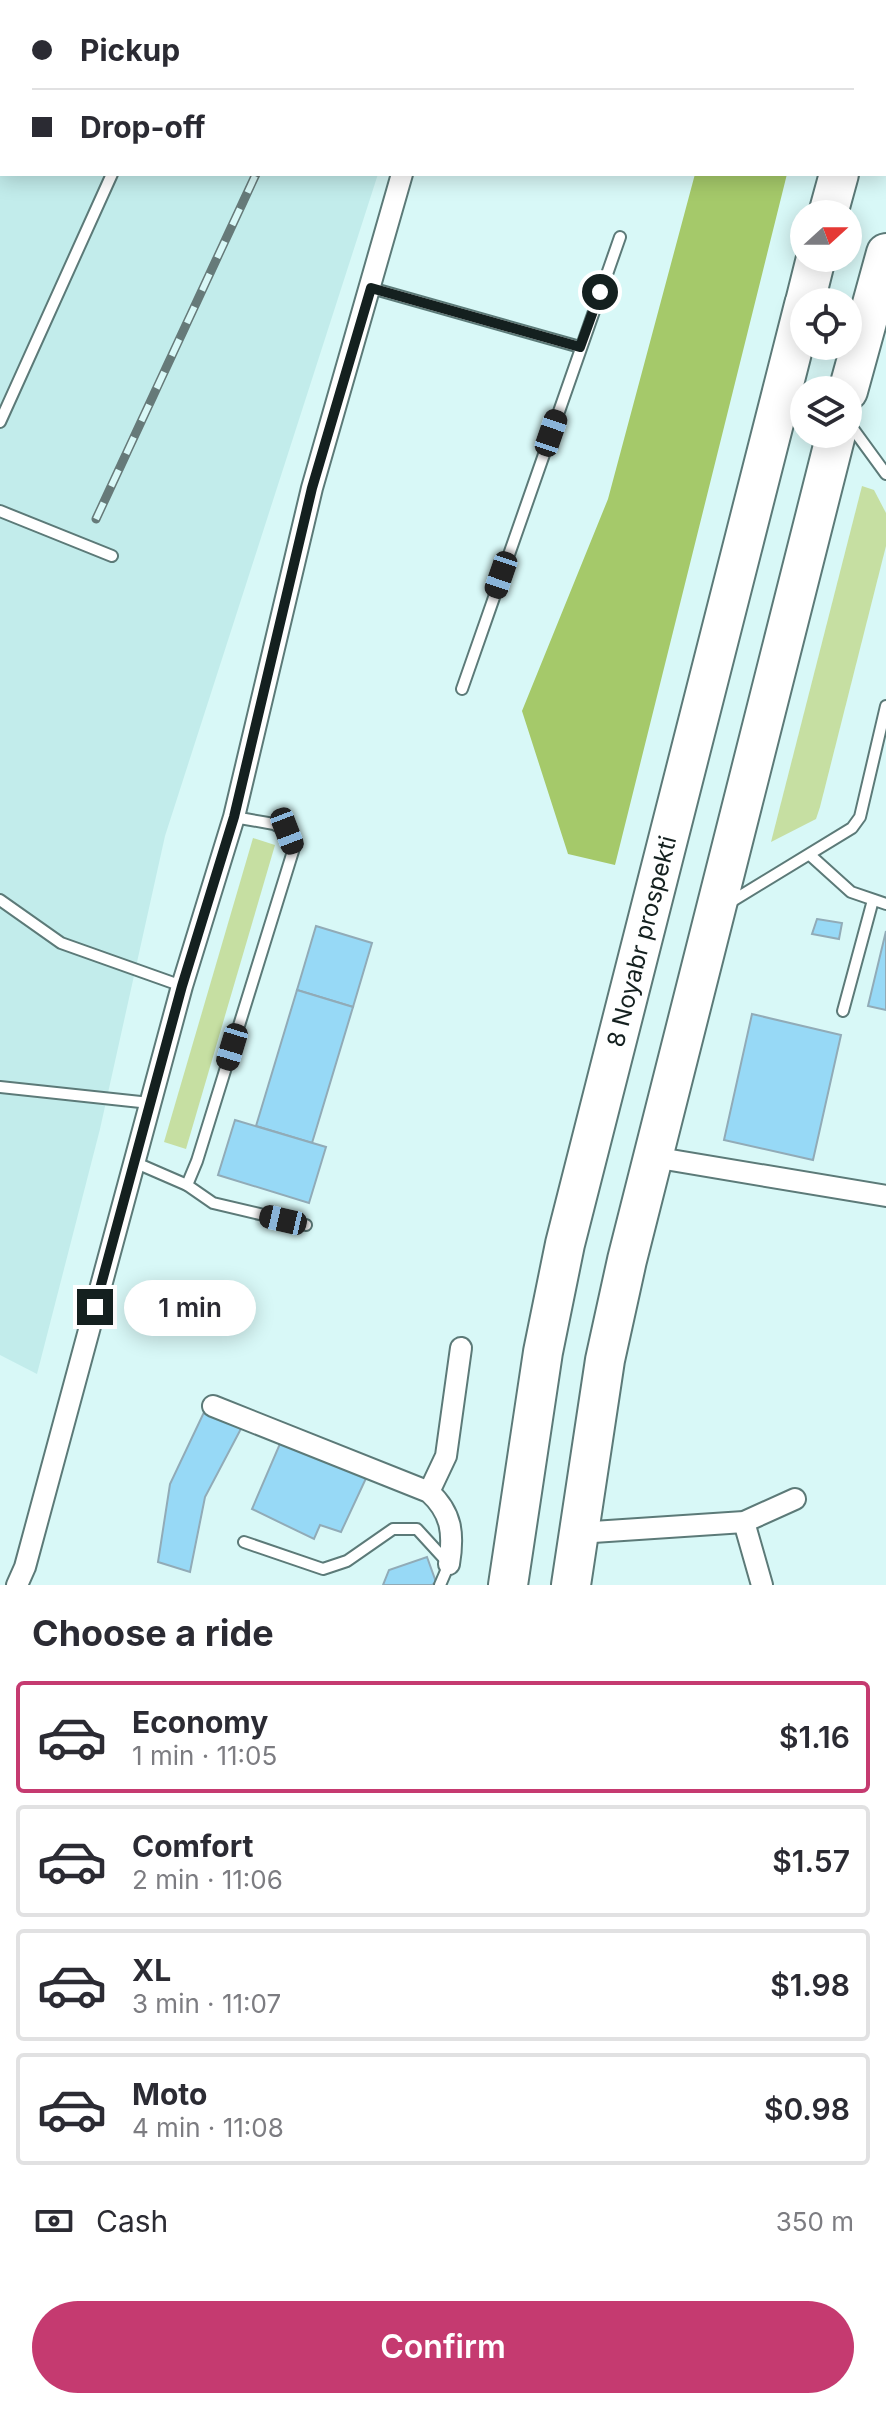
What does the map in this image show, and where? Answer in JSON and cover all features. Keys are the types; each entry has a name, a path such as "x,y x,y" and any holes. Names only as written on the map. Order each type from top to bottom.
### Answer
{"highway":[{"path":"832,200 838,176"},
{"path":"852,376 886,253"},
{"name":"8 Noyabr prospekti","path":"508,1585 543,1352 565,1244 790,358"},
{"path":"571,1585 605,1360 653,1157 832,448"}],"street":[{"path":"17,1585 25,1567 182,986 234,817 312,488 401,176"},
{"path":"653,1157 886,1196"},
{"path":"429,1492 446,1456 461,1348"},
{"path":"213,1406 429,1492 442,1504 454,1535 449,1564"},
{"path":"578,1533 744,1522 795,1499"},
{"path":"744,1522 762,1585"}],"lane":[{"path":"0,422 111,176"},
{"path":"462,689 620,237"},
{"path":"371,288 580,347"},
{"path":"862,441 886,474"},
{"path":"0,511 112,556"},
{"path":"714,913 844,835 860,817 886,706"},
{"path":"187,1185 294,848 287,831 274,824 234,817"},
{"path":"810,855 851,892 886,904"},
{"path":"0,900 61,943 182,986"},
{"path":"843,1011 873,900"},
{"path":"0,1087 150,1103"},
{"path":"134,1162 187,1185 213,1203 306,1225"},
{"path":"244,1542 323,1569 347,1561 393,1529 417,1529 449,1564 440,1585"}],"shaded area":[{"path":"0,176 377,176 165,836 100,1129 37,1374 0,1355"}],"green space":[{"path":"694,176 787,176 615,865 568,854 522,711 608,499"},
{"path":"862,486 874,490 886,513 886,546 820,807 816,819 771,842"},
{"path":"253,838 275,845 186,1149 164,1142"}],"building":[{"path":"817,919 842,923 839,939 812,934"},
{"path":"316,926 372,943 353,1007 297,990"},
{"path":"886,931 886,1010 868,1006"},
{"path":"297,990 353,1007 312,1143 256,1126"},
{"path":"752,1014 841,1035 813,1160 724,1140"},
{"path":"235,1120 326,1147 309,1203 218,1175"},
{"path":"206,1408 244,1423 205,1497 190,1572 158,1562 170,1484"},
{"path":"282,1439 368,1474 341,1532 320,1525 314,1539 252,1509"},
{"path":"427,1557 436,1582 432,1585 383,1585 389,1570"}],"railway":[{"path":"96,519 255,176"}],"route":[{"path":"95,1307 182,986 234,817 312,488 371,288 580,347 600,292"}]}
